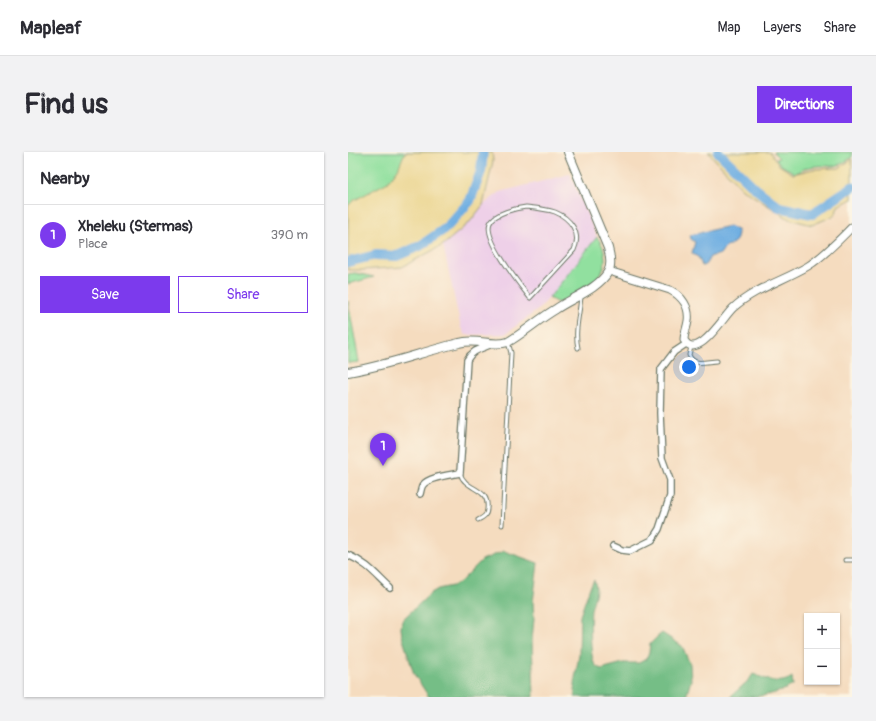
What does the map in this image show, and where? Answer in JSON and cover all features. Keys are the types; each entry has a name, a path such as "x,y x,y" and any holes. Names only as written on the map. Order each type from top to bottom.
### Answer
{"main road":[{"path":"348,372 385,364 460,342 474,341 502,344 508,342 556,308 596,285 609,272 610,259 608,248 568,152"}],"street":[{"path":"613,546 622,550 630,551 652,540 662,523 670,496 670,480 662,458 660,413 661,370 674,352 689,345 697,346 706,339 727,314 748,296 809,265 852,227"},
{"path":"609,272 670,290 677,294 687,307 688,322 684,336 689,345"},
{"path":"420,494 422,486 426,481 460,473 467,360 473,352 492,344"},
{"path":"348,555 360,560 378,575 390,588"}],"lane":[{"path":"526,207 554,212 566,218 574,228 577,238 577,244 574,250 530,298 506,267 490,234 489,225 492,220 503,213 526,207"},
{"path":"578,348 578,316 581,294"},
{"path":"502,525 511,353 508,342"},
{"path":"689,345 688,355 694,362 717,361"},
{"path":"460,473 466,483 485,495 488,499 487,513 483,518 478,520"},
{"path":"845,560 852,560"}],"shaded area":[{"path":"570,174 597,237 539,309 505,334 465,335 461,328 443,245 469,223 483,205 500,192"}],"green space":[{"path":"348,152 447,152 348,228"},
{"path":"773,152 852,152 852,157 846,162 836,166 810,167 795,173 781,165 776,159 779,158"},
{"path":"597,237 604,249 605,261 603,270 598,277 592,284 558,303 549,298"},
{"path":"355,273 374,277 348,284 348,274"},
{"path":"348,301 359,362 348,363"},
{"path":"504,551 538,563 533,602 534,618 532,640 534,697 429,697 414,674 402,636 402,620 431,593 438,589 452,586 460,582 482,560"},
{"path":"594,580 596,591 591,610 590,629 592,653 595,665 601,669 623,663 639,663 646,659 650,644 662,633 682,646 690,664 691,680 686,697 575,697 575,678 579,655 580,616"},
{"path":"753,674 773,681 787,680 792,677 793,685 771,694 730,697 749,680"}],"sand":[{"path":"405,152 492,152 493,161 483,205 469,223 443,245 402,267 348,270 348,206 353,201 388,182 398,169"},
{"path":"708,152 770,152 779,165 793,174 813,169 839,168 852,159 852,199 838,206 836,213 833,216 812,225 789,219 742,189"}],"water":[{"path":"729,226 737,230 738,234 736,240 720,254 710,257 706,264 702,266 699,258 692,253 695,242 691,239 690,235"}],"waterway":[{"path":"348,262 376,255 397,256 420,246 446,228 470,201 481,171 483,152"},
{"path":"718,152 756,189 779,207 812,214 852,187"}],"place":[{"name":"Xheleku (Stermas)","path":"383,466"}]}
